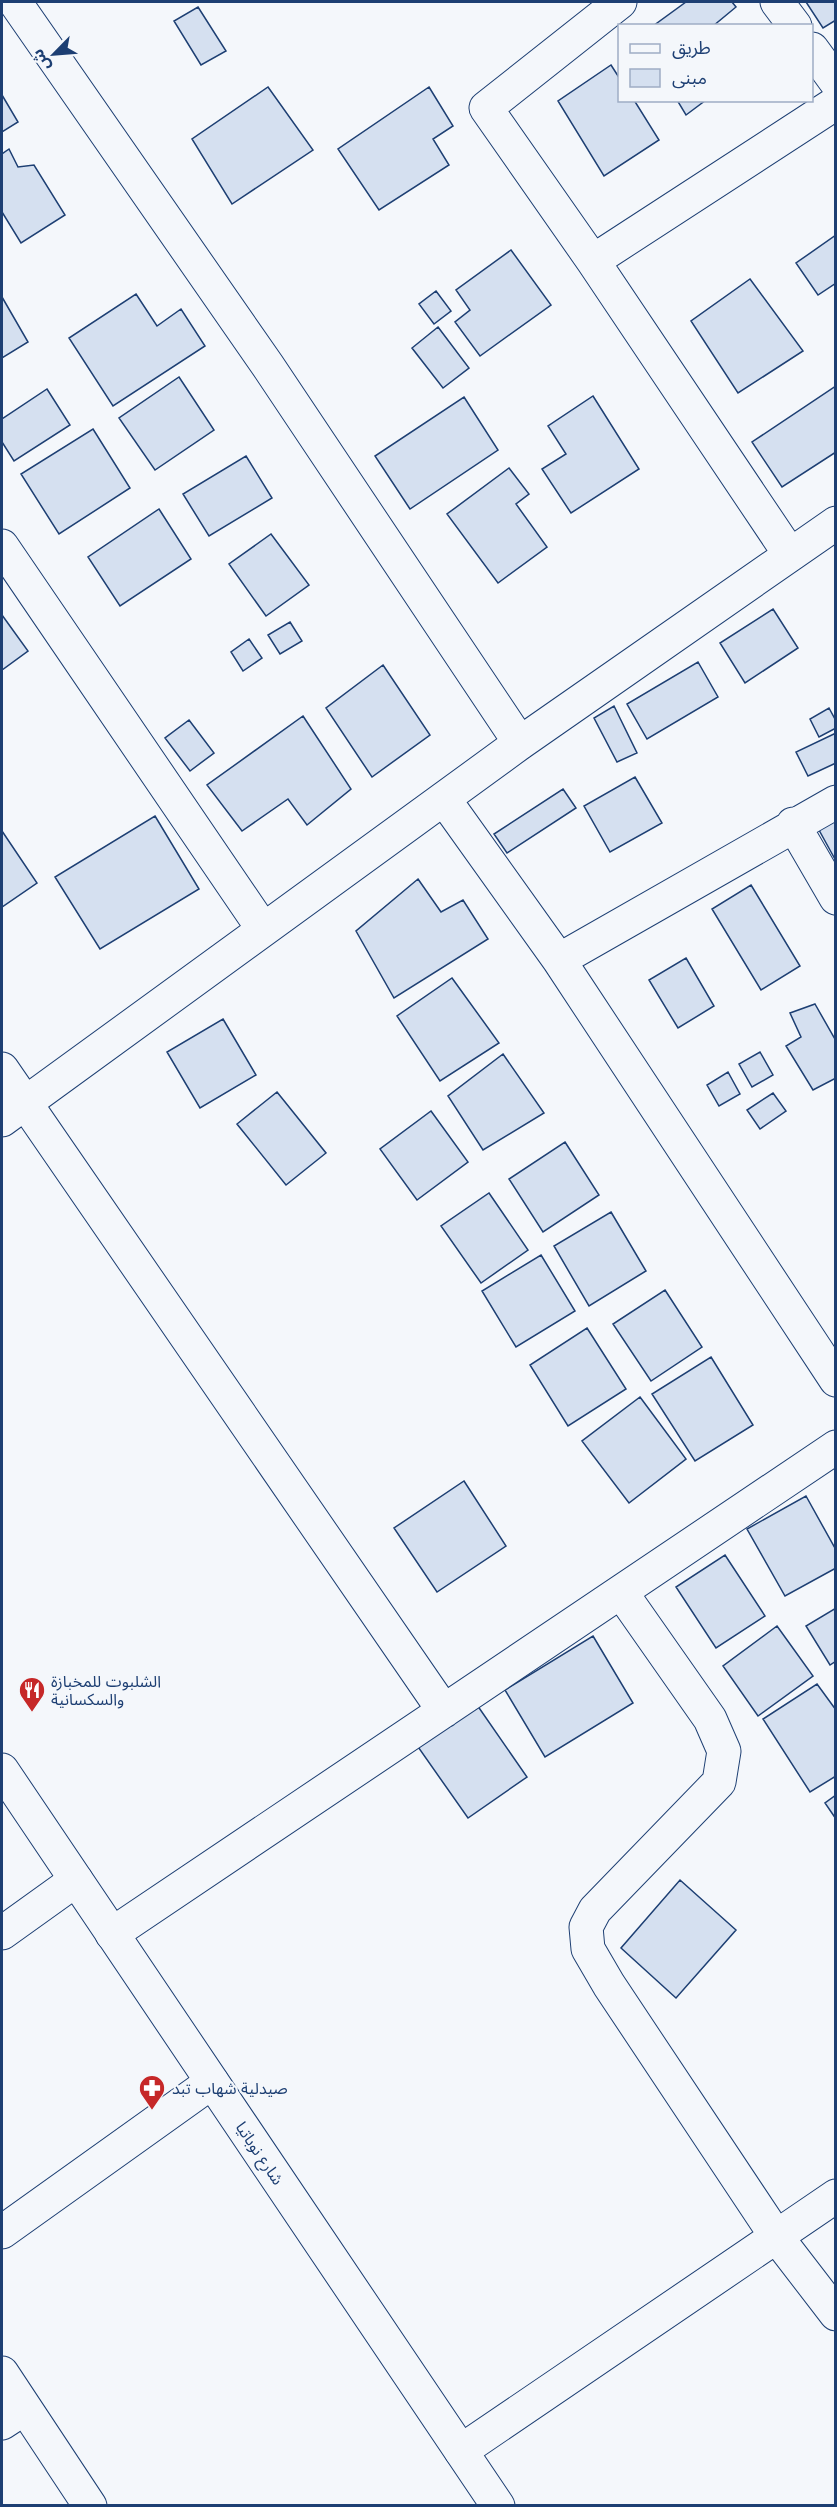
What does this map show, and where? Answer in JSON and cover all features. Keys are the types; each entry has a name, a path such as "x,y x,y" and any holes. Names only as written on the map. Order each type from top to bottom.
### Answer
{"street":[{"path":"15,2 274,376 520,744"},
{"path":"621,2 486,108 593,261 789,553"},
{"path":"777,2 794,24"},
{"path":"813,50 836,82"},
{"path":"593,261 836,103"},
{"path":"13,1112 520,744 789,553 836,523"},
{"path":"2,546 263,929"},
{"path":"444,799 559,960 836,1380"},
{"path":"559,960 793,824 836,802"},
{"path":"793,824 836,898"},
{"path":"2,1069 13,1112 444,1711"},
{"path":"112,1934 836,1447"},
{"path":"621,1592 710,1719 724,1751 723,1768 719,1782 595,1910 586,1927 588,1948 609,1985 776,2236 836,2314"},
{"name":"شارع نوباتيا","path":"2,1770 498,2505"},
{"path":"2,1933 76,1880"},
{"path":"2,2232 212,2082"},
{"path":"461,2451 836,2196"},
{"path":"2,2373 13,2416 90,2505"}],"building":[{"path":"686,2 732,2 736,7 715,24 656,24"},
{"path":"806,2 836,2 836,20 823,28"},
{"path":"198,7 226,51 201,65 174,21"},
{"path":"611,65 618,76 618,102 635,102 659,140 604,176 558,101"},
{"path":"268,87 313,150 232,204 192,139"},
{"path":"429,87 453,126 433,139 449,165 379,210 338,149"},
{"path":"2,95 18,122 2,132"},
{"path":"678,102 703,102 686,115"},
{"path":"9,149 18,167 34,165 65,215 21,243 2,212 2,154"},
{"path":"836,235 836,283 818,295 796,263"},
{"path":"511,250 551,305 480,356 455,322 470,310 456,290"},
{"path":"750,279 803,351 738,393 691,321"},
{"path":"436,291 451,311 434,324 419,304"},
{"path":"136,294 157,326 181,309 205,346 113,406 69,338"},
{"path":"2,297 28,342 2,358"},
{"path":"438,327 469,368 443,388 412,348"},
{"path":"179,377 214,430 155,470 119,418"},
{"path":"836,386 836,452 782,487 752,442"},
{"path":"47,389 70,425 14,461 2,442 2,419"},
{"path":"593,396 639,469 571,513 542,469 566,454 548,426"},
{"path":"464,397 498,450 410,509 375,456"},
{"path":"93,429 130,488 59,534 21,474"},
{"path":"246,456 272,498 209,536 183,494"},
{"path":"509,468 529,494 516,504 547,547 498,583 447,514"},
{"path":"159,509 191,559 120,606 88,557"},
{"path":"271,534 309,585 266,616 229,564"},
{"path":"773,609 798,648 745,683 720,643"},
{"path":"2,615 28,651 2,670"},
{"path":"290,622 302,641 280,654 268,635"},
{"path":"249,639 262,658 243,671 231,652"},
{"path":"698,662 718,697 647,739 627,704"},
{"path":"383,665 430,735 372,777 326,708"},
{"path":"614,706 637,753 617,762 594,718"},
{"path":"829,708 836,721 836,728 819,737 810,719"},
{"path":"303,716 351,789 307,825 288,799 242,831 207,785"},
{"path":"189,720 214,753 190,771 165,738"},
{"path":"836,733 836,763 808,776 796,752"},
{"path":"635,777 662,823 610,852 584,806"},
{"path":"563,789 576,808 507,853 494,834"},
{"path":"155,816 199,889 100,949 55,877"},
{"path":"836,819 836,861 819,830"},
{"path":"2,831 37,883 2,907"},
{"path":"418,879 441,912 463,900 488,939 394,998 356,931"},
{"path":"751,885 800,966 761,990 712,909"},
{"path":"686,958 714,1006 678,1028 649,980"},
{"path":"452,978 499,1043 440,1081 397,1016"},
{"path":"815,1004 836,1041 836,1078 813,1090 786,1046 801,1037 790,1013"},
{"path":"223,1019 256,1075 200,1108 167,1052"},
{"path":"760,1052 773,1075 752,1087 739,1064"},
{"path":"503,1054 544,1113 483,1150 448,1096"},
{"path":"728,1072 740,1094 719,1106 707,1085"},
{"path":"277,1092 326,1153 286,1185 237,1124"},
{"path":"773,1093 786,1111 760,1129 747,1110"},
{"path":"431,1111 468,1162 417,1200 380,1149"},
{"path":"565,1142 599,1195 543,1232 509,1179"},
{"path":"489,1193 528,1250 481,1283 441,1226"},
{"path":"611,1212 646,1271 589,1306 554,1246"},
{"path":"541,1255 575,1311 516,1347 482,1291"},
{"path":"665,1290 702,1347 651,1381 613,1324"},
{"path":"587,1328 626,1389 568,1426 530,1365"},
{"path":"711,1357 753,1425 695,1461 652,1394"},
{"path":"640,1397 686,1459 629,1503 582,1441"},
{"path":"464,1481 506,1546 437,1592 394,1528"},
{"path":"806,1496 836,1550 836,1568 785,1596 747,1529"},
{"path":"725,1555 765,1616 716,1648 676,1587"},
{"path":"836,1608 836,1661 830,1665 806,1626"},
{"path":"777,1626 813,1676 758,1716 723,1666"},
{"path":"593,1636 633,1703 545,1757 505,1690"},
{"path":"817,1684 836,1710 836,1776 810,1792 763,1719"},
{"path":"475,1702 527,1777 468,1818 416,1744"},
{"path":"836,1795 836,1819 825,1803"},
{"path":"680,1880 736,1930 676,1998 621,1948"}],"place":[{"name":"الشلبوت للمخبازة والسكسانية","path":"32,1713"},
{"name":"صيدلية شهاب تبد","path":"152,2111"}]}
